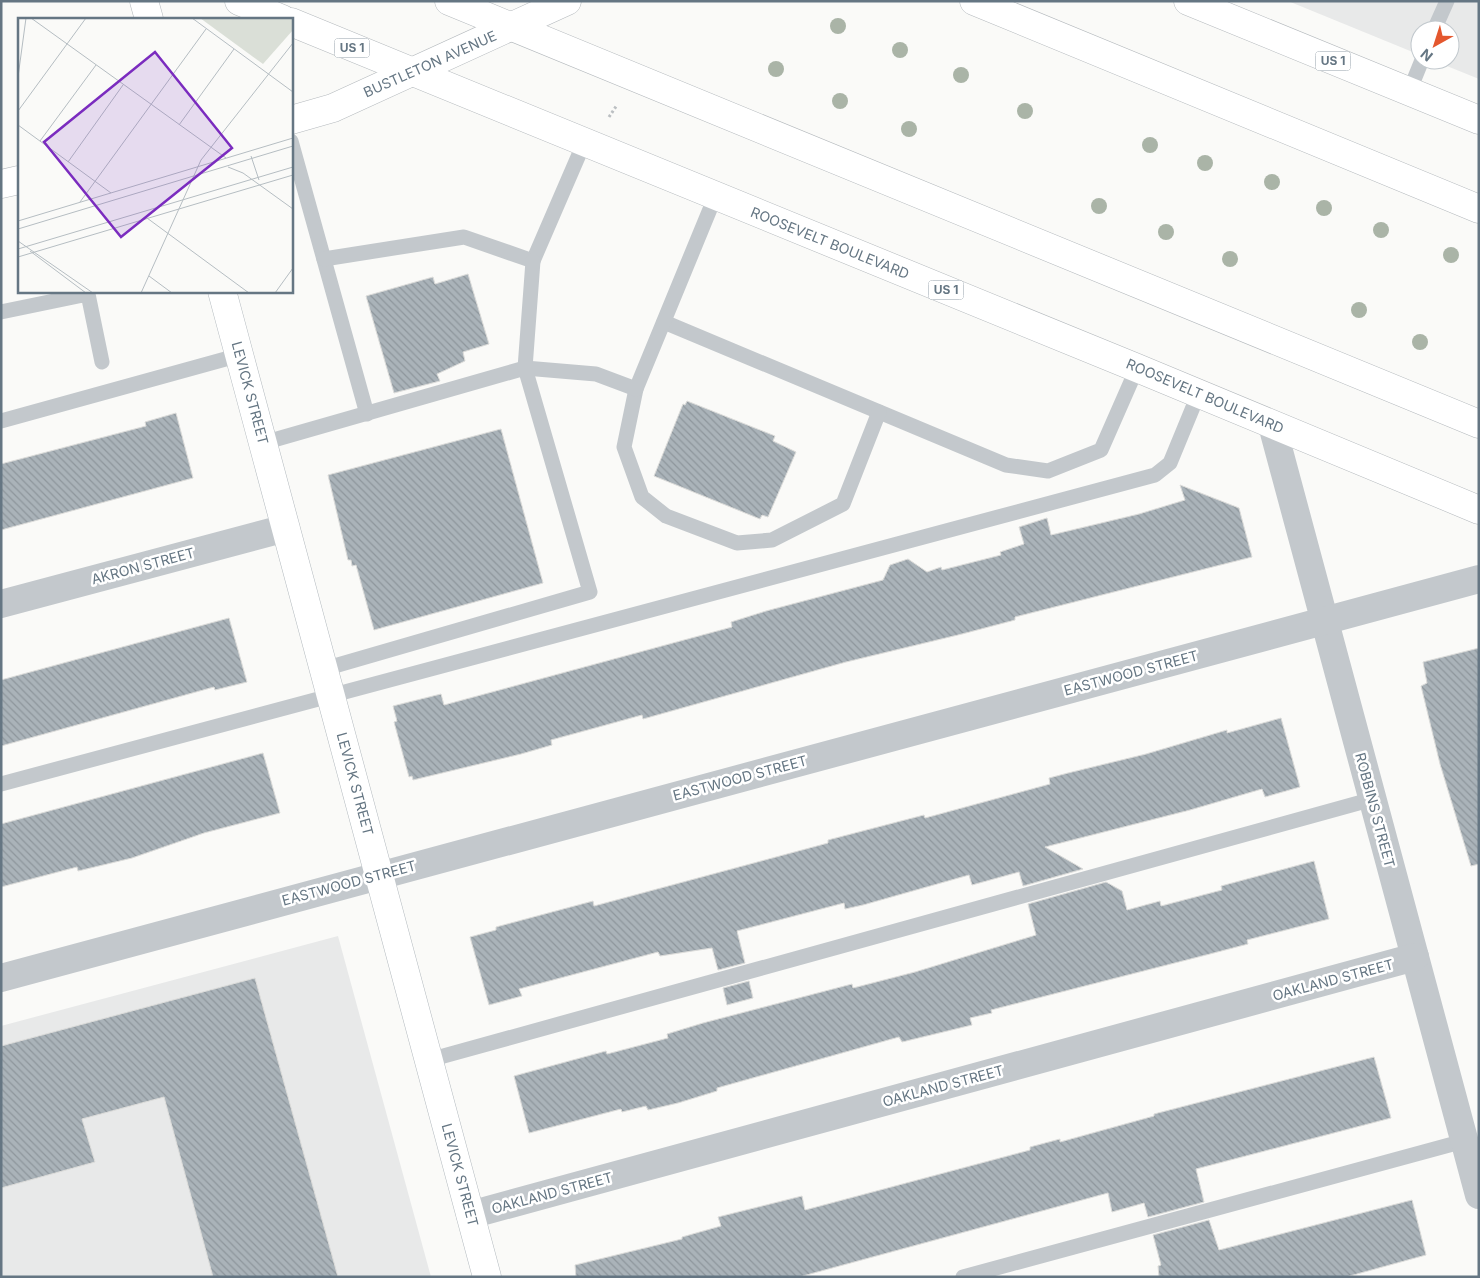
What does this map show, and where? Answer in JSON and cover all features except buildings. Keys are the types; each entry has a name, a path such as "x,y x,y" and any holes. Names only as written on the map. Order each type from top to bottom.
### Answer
{"main road":[{"path":"144,1 149,18"},
{"path":"239,1 280,18"},
{"path":"449,1 1479,424"},
{"name":"BUSTLETON AVENUE","path":"292,120 333,108 413,73 566,1"},
{"path":"974,1 1479,209"},
{"name":"US 1","path":"1188,1 1479,120"},
{"name":"ROOSEVELT BOULEVARD","path":"292,22 1479,510"},
{"path":"1,184 18,180"},
{"name":"LEVICK STREET","path":"222,292 487,1277"}],"street":[{"name":"ROBBINS STREET","path":"1272,425 1479,1196"},
{"name":"AKRON STREET","path":"1,604 286,528"},
{"name":"EASTWOOD STREET","path":"1,978 1479,579"},
{"name":"OAKLAND STREET","path":"470,1215 1415,957"}],"lane":[{"path":"1438,20 1447,1"},
{"path":"1409,92 1418,70"},
{"path":"324,669 590,592 525,368 533,261 584,143"},
{"path":"292,145 367,414"},
{"path":"715,196 636,389 624,447 642,498 666,516 737,543 772,540 843,504 878,412"},
{"path":"324,259 464,237 533,261"},
{"path":"1,312 88,294 102,362"},
{"path":"664,322 1006,465 1048,471 1100,450 1137,368"},
{"path":"1,421 240,355"},
{"path":"263,443 525,368 596,374 636,389"},
{"path":"1,784 1155,475 1170,463 1198,395"},
{"path":"429,1060 1372,799"},
{"path":"963,1277 1464,1141"}],"path":[{"path":"607,120 618,103"}],"shaded area":[{"path":"1288,1 1479,1 1479,79 1457,70 1460,70 1460,20 1410,20 1410,51"},
{"path":"338,936 431,1277 1,1277 1,1026"}]}
